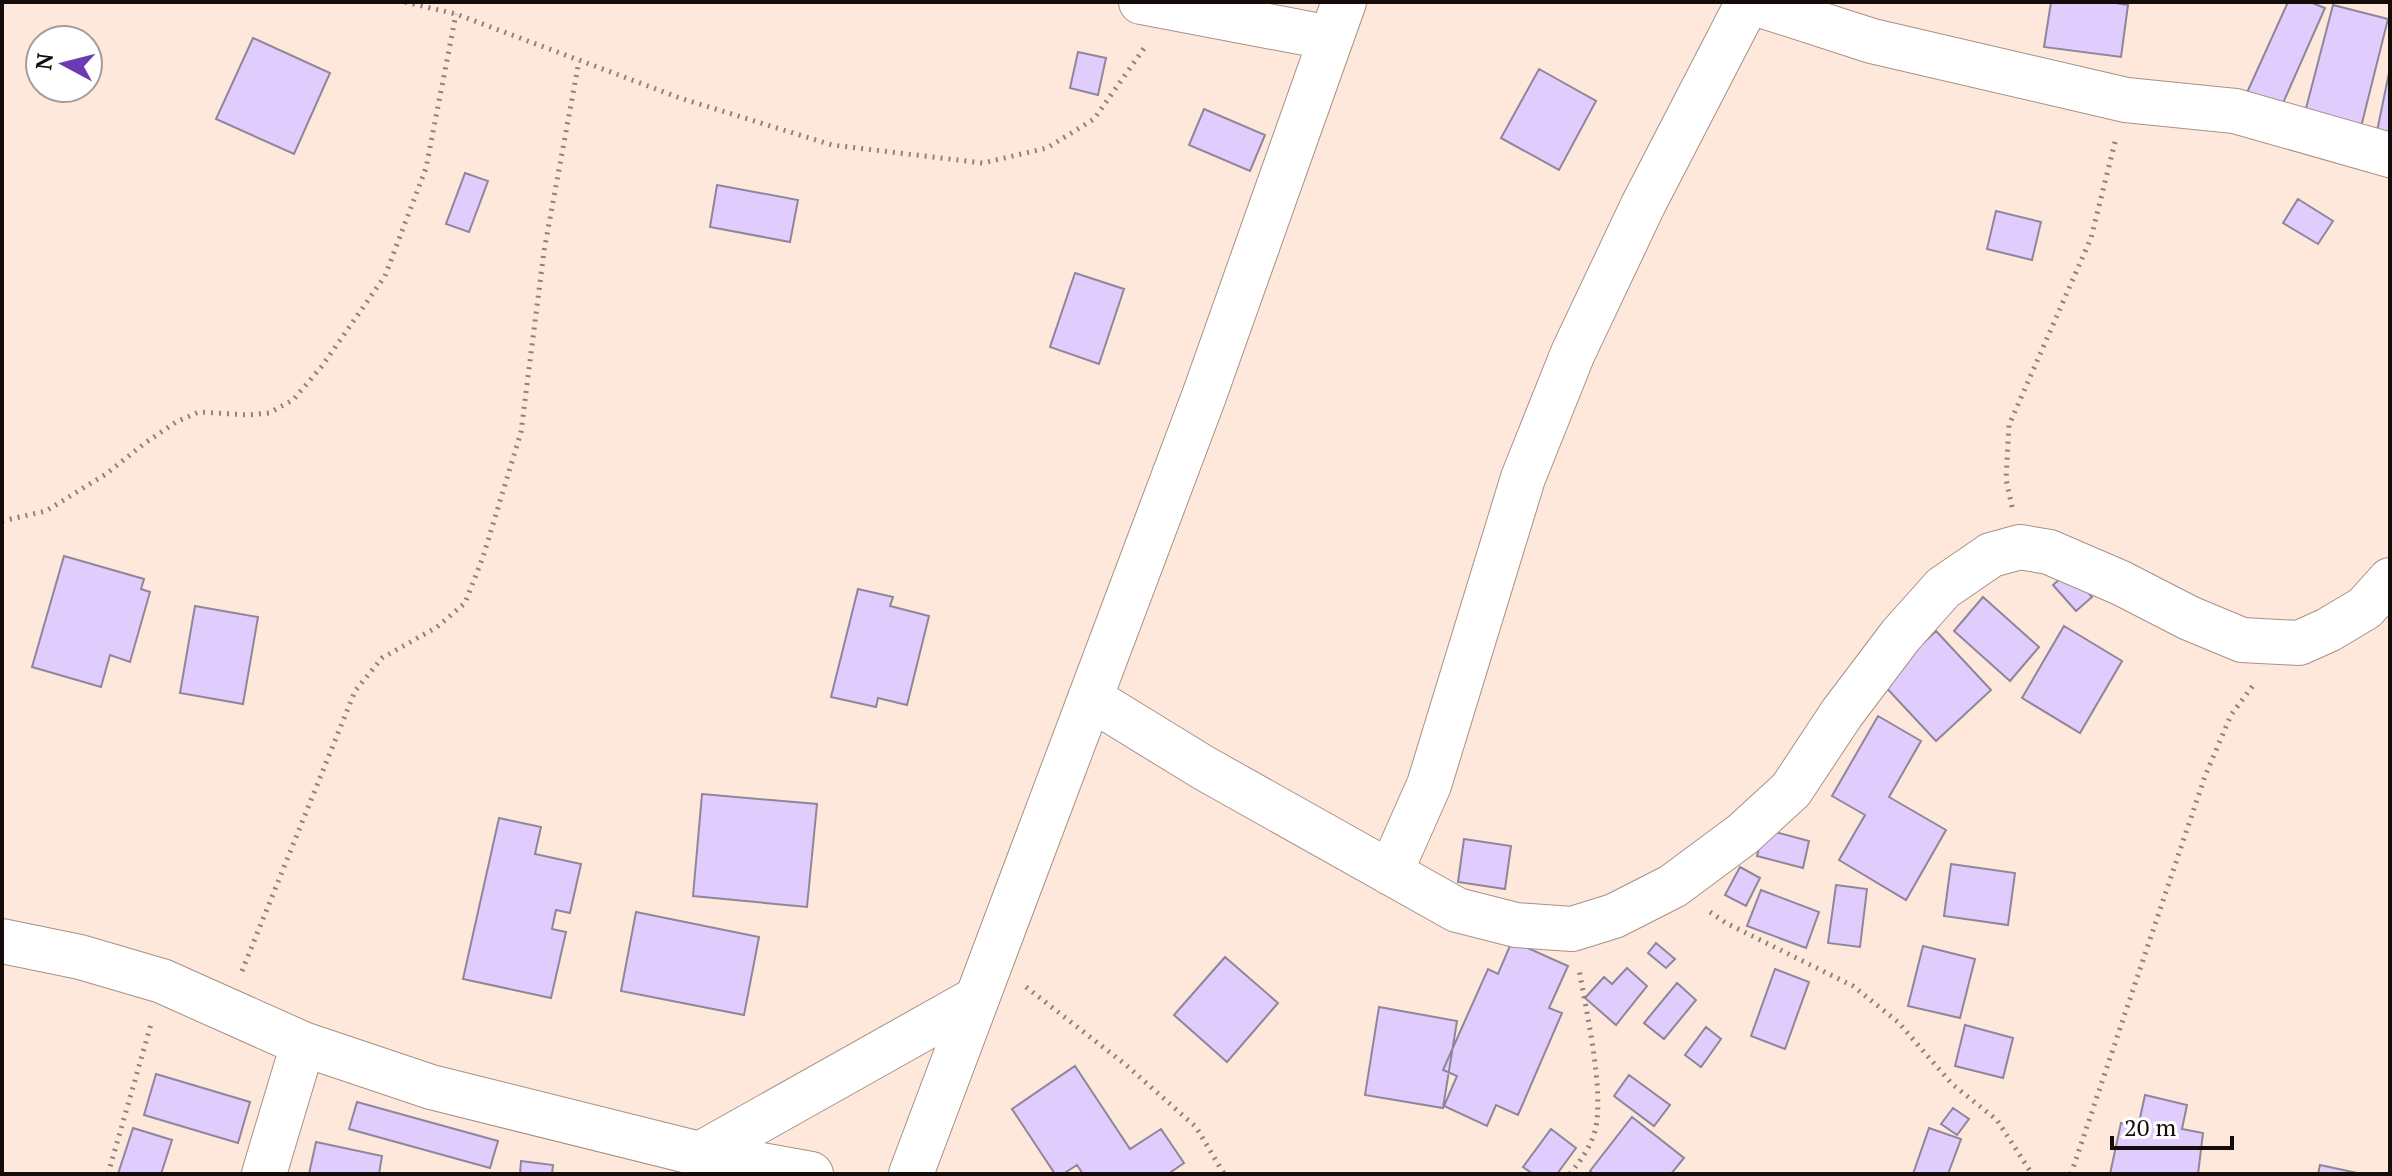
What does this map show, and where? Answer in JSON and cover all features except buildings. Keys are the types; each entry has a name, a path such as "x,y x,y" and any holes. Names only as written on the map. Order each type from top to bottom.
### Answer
{"street":[{"path":"1390,873 1429,785 1523,478 1573,353 1643,205 1749,2 1872,41 2126,100 2235,111 2390,155"},
{"path":"911,1174 1204,396 1338,20 1157,5"},
{"path":"1090,698 1204,768 1457,910 1516,925 1572,929 1614,916 1673,886 1743,834 1791,790 1842,713 1901,635 1943,588 1991,555 2020,547 2049,552 2242,640 2299,643 2365,608 2390,580"},
{"path":"2,941 80,957 162,981 303,1044 431,1087 700,1154 811,1174"},
{"path":"700,1154 983,980"},
{"path":"264,1174 303,1044"}],"path":[{"path":"405,2 456,14 680,98 832,145 983,163 1047,148 1094,119 1157,5"},
{"path":"2,521 46,511 106,474 155,436 199,412 269,413 293,400 322,366 385,276 426,168 456,14"},
{"path":"227,1009 355,691 382,658 437,627 465,603 483,557 521,432 544,251 579,61"},
{"path":"2020,547 2006,479 2009,425 2091,238 2126,100"},
{"path":"2071,1174 2205,776 2231,715 2262,674 2299,643"},
{"path":"1673,886 1726,923 1853,986 1898,1022 1952,1084 1997,1120 2032,1174"},
{"path":"1570,1174 1586,1154 1596,1128 1596,1074 1572,929"},
{"path":"983,980 1126,1065 1196,1127 1224,1174"},
{"path":"108,1174 136,1085 162,981"}]}
